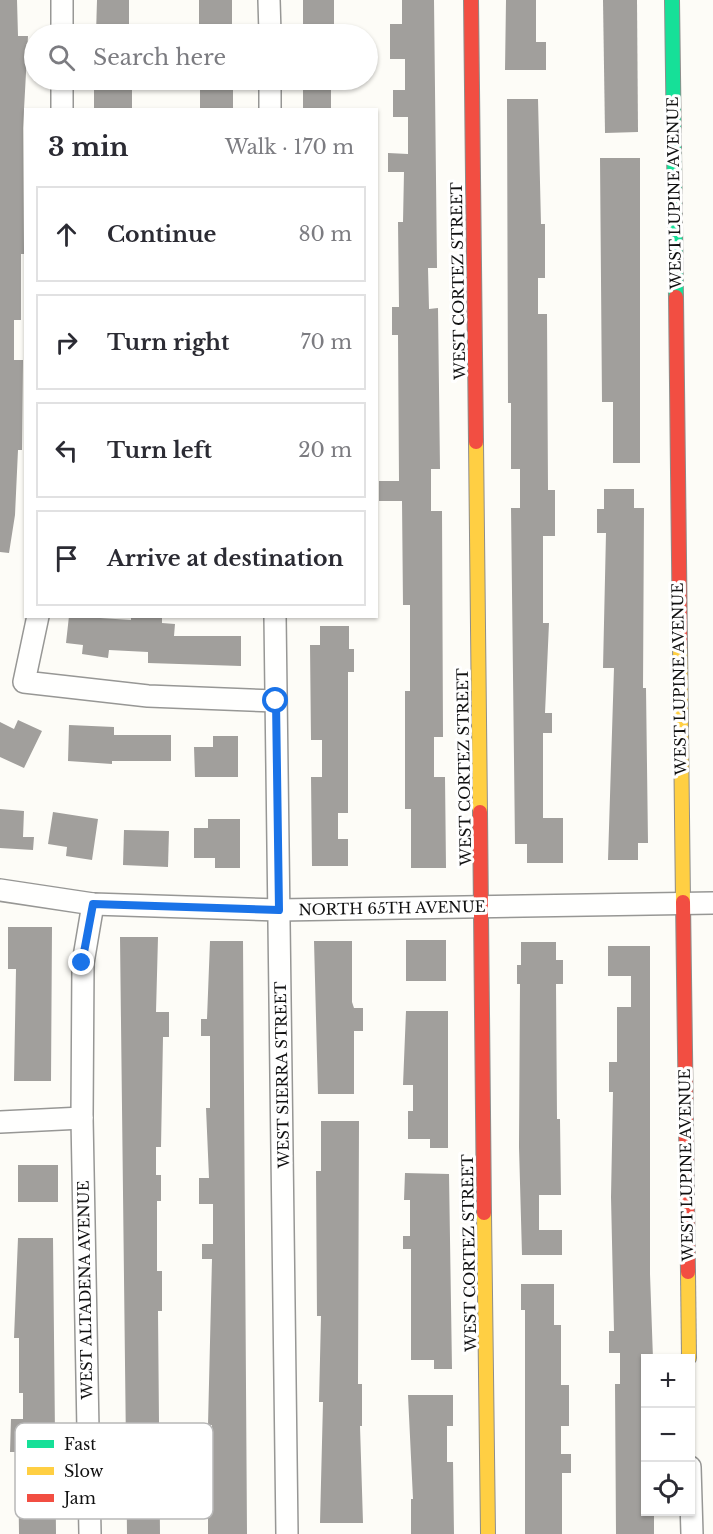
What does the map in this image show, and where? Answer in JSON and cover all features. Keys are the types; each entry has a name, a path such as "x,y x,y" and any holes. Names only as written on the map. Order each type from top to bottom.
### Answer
{"street":[{"path":"62,0 62,24"},
{"path":"269,0 270,24"},
{"name":"WEST CORTEZ STREET","path":"471,0 488,1534"},
{"name":"WEST LUPINE AVENUE","path":"672,0 689,1354"},
{"path":"62,90 62,108"},
{"path":"270,90 270,108"},
{"path":"38,618 24,682 148,696 276,701"},
{"name":"WEST SIERRA STREET","path":"275,618 287,1534"},
{"name":"NORTH 65TH AVENUE","path":"0,890 93,904 279,910 713,903"},
{"name":"WEST ALTADENA AVENUE","path":"88,1423 82,1118 82,963 93,904"},
{"path":"0,1122 82,1118"},
{"path":"691,1516 692,1534"},
{"name":"WEST ALTADENA AVENUE","path":"90,1519 90,1534"}],"building":[{"path":"0,0 17,0 18,36 24,36 25,90 23,128 24,254 21,254 21,320 14,320 14,360 23,360 22,450 18,450 15,515 9,553 0,552"},
{"path":"97,0 129,0 129,24 96,24"},
{"path":"199,0 232,0 232,24 199,24"},
{"path":"303,0 334,0 334,24 303,24"},
{"path":"402,0 434,0 437,268 428,268 429,309 438,308 440,469 431,469 431,511 442,511 443,737 434,737 434,777 445,777 446,868 411,868 411,809 405,809 405,691 410,691 410,605 403,605 402,501 379,501 379,481 399,481 398,335 392,335 392,307 399,307 398,222 403,222 404,172 388,172 388,153 408,154 408,117 393,117 393,90 405,90 405,59 390,59 390,24 402,24"},
{"path":"506,0 536,0 536,42 546,42 546,70 505,70"},
{"path":"603,0 637,0 638,132 605,133"},
{"path":"94,90 132,90 132,108 94,108"},
{"path":"200,90 233,90 233,108 200,108"},
{"path":"303,90 331,90 331,108 303,108"},
{"path":"507,99 538,99 541,224 545,224 545,278 538,278 538,314 547,314 548,490 555,490 555,536 543,536 543,623 549,623 545,713 552,713 552,733 543,733 543,818 563,818 563,863 527,863 527,844 515,844 511,508 520,508 520,469 511,469 511,403 508,403"},
{"path":"600,158 640,158 640,463 613,463 613,402 602,402"},
{"path":"604,489 634,489 634,508 644,508 643,688 646,688 648,843 638,843 638,860 608,860 614,668 603,668 606,533 597,533 597,509 604,509"},
{"path":"69,618 131,620 131,618 162,618 162,623 175,624 174,636 241,636 241,666 148,663 148,652 109,650 108,658 82,654 83,645 66,643"},
{"path":"320,626 349,626 349,649 354,649 354,672 348,672 348,813 338,813 338,839 348,839 348,866 312,866 311,777 322,777 322,740 311,740 310,645 320,645"},
{"path":"18,720 42,731 24,768 0,757 0,722 14,729"},
{"path":"69,725 114,727 114,735 171,735 171,761 112,761 112,764 68,761"},
{"path":"213,736 238,736 238,777 195,777 194,747 213,747"},
{"path":"0,809 24,811 23,837 34,837 33,850 0,848"},
{"path":"53,812 98,819 92,860 66,856 67,847 48,844"},
{"path":"208,819 240,819 240,868 215,868 215,858 194,858 194,828 208,828"},
{"path":"124,830 169,831 168,867 123,865"},
{"path":"8,927 52,927 51,1081 14,1081 16,969 8,969"},
{"path":"120,937 158,937 156,1012 169,1012 169,1037 163,1037 161,1147 156,1147 156,1175 161,1175 161,1201 157,1201 157,1271 162,1271 162,1311 158,1311 159,1423 126,1423"},
{"path":"406,940 446,940 446,981 406,981"},
{"path":"210,941 243,941 247,1534 208,1534 208,1519 213,1519 213,1423 208,1423 212,1259 202,1259 202,1244 213,1244 213,1204 199,1204 199,1178 209,1178 206,1108 210,1108 210,1036 201,1036 201,1019 207,1019"},
{"path":"314,941 352,941 352,1002 354,1008 363,1008 363,1031 354,1031 354,1094 318,1094"},
{"path":"521,942 556,942 556,960 563,960 563,984 556,984 557,1119 560,1119 561,1195 539,1195 539,1230 562,1230 562,1255 522,1255 519,1147 520,984 517,984 517,965 521,965"},
{"path":"608,946 650,946 650,1274 653,1354 641,1354 641,1516 654,1516 654,1534 616,1534 615,1384 620,1384 620,1353 609,1353 609,1331 614,1331 611,1197 613,1092 609,1092 609,1062 617,1062 617,1007 631,1007 631,976 608,976"},
{"path":"406,1011 448,1011 448,1148 430,1148 430,1139 408,1139 408,1111 413,1111 413,1085 403,1085"},
{"path":"321,1121 359,1121 358,1384 362,1384 362,1426 360,1426 363,1523 320,1523 323,1402 319,1402 321,1316 317,1316 316,1171 321,1171"},
{"path":"18,1165 58,1165 58,1202 18,1202"},
{"path":"405,1173 449,1174 452,1369 434,1369 434,1360 411,1360 411,1249 403,1249 403,1236 410,1236 410,1200 404,1200"},
{"path":"18,1238 53,1238 55,1423 15,1423 15,1452 10,1452 11,1419 23,1419 23,1393 19,1393 19,1338 14,1338"},
{"path":"521,1284 554,1284 554,1325 561,1325 561,1385 569,1385 569,1426 561,1426 561,1454 571,1454 571,1473 562,1473 562,1534 525,1534 525,1310 521,1310"},
{"path":"408,1395 453,1395 453,1426 447,1426 447,1462 453,1462 454,1534 411,1534 411,1499 413,1499"},
{"path":"19,1519 56,1519 56,1534 19,1534"},
{"path":"127,1519 160,1519 160,1534 127,1534"}],"traffic: fast":[{"path":"672,0 676,297"}],"traffic: slow":[{"path":"476,442 480,812"},
{"path":"680,645 683,902"},
{"path":"484,1213 488,1534"},
{"path":"688,1272 689,1354"}],"traffic: jam":[{"path":"471,0 476,442"},
{"path":"676,297 680,645"},
{"path":"480,812 484,1213"},
{"path":"683,902 688,1272"}],"route":[{"path":"82,963 93,904 279,910 276,701"}]}
